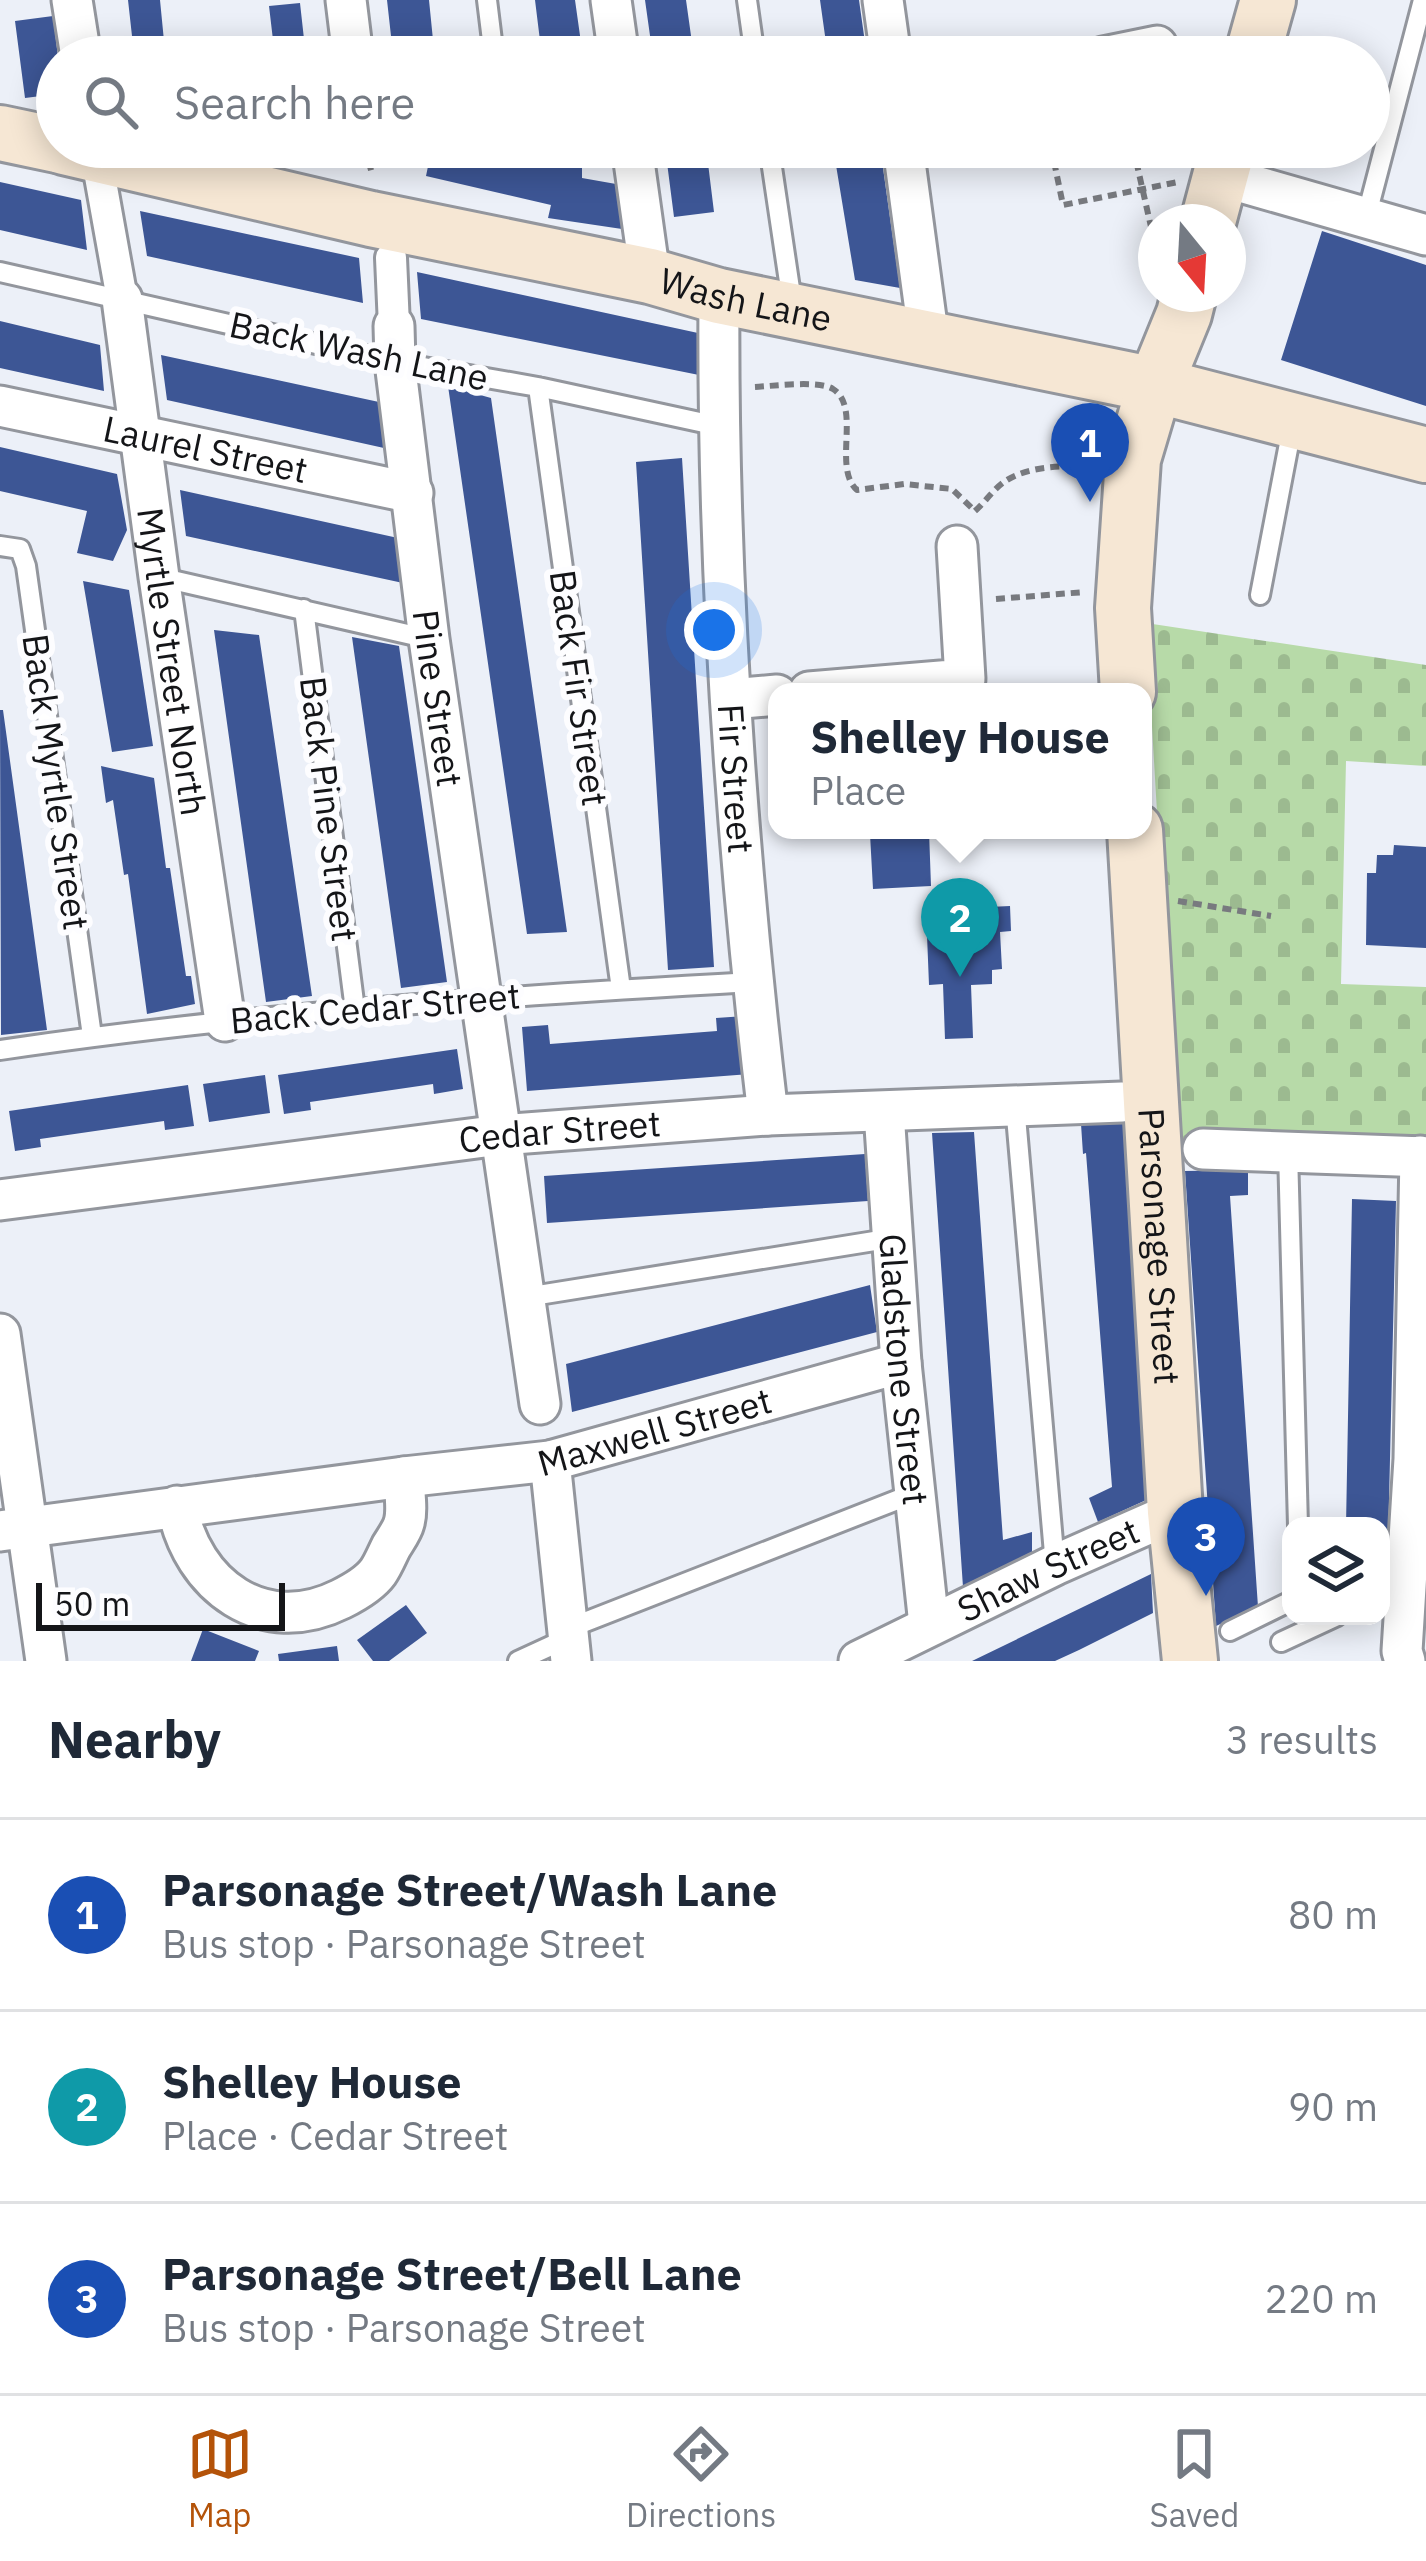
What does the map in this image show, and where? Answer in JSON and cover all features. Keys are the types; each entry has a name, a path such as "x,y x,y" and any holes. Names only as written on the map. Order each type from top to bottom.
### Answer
{"main road":[{"path":"1258,36 1268,0"},
{"name":"Wash Lane","path":"0,134 36,140"},
{"name":"Wash Lane","path":"161,168 371,219 650,276 719,296 1155,385 1426,455"},
{"path":"1128,683 1124,591 1132,459 1184,312"},
{"name":"Parsonage Street","path":"1136,839 1175,1512 1195,1652"}],"street":[{"path":"72,0 78,36"},
{"path":"346,0 350,36"},
{"path":"611,0 616,36"},
{"path":"883,0 888,36"},
{"path":"84,168 122,299"},
{"path":"635,168 650,276"},
{"path":"906,168 926,318 923,338"},
{"path":"1218,183 1426,235"},
{"name":"Pine Street","path":"391,258 394,344 430,639 540,1404"},
{"name":"Fir Street","path":"719,296 718,406 731,699 752,982 768,1115"},
{"name":"Myrtle Street North","path":"122,299 158,577 225,1021"},
{"name":"Laurel Street","path":"0,406 413,493"},
{"path":"966,528 961,602 977,683"},
{"path":"731,699 768,696"},
{"name":"Cedar Street","path":"0,1200 500,1135 768,1115 1122,1102"},
{"name":"Gladstone Street","path":"884,1112 901,1363 929,1625"},
{"path":"1203,1149 1423,1156 1420,1459 1396,1557 1405,1661"},
{"path":"0,1334 15,1529 46,1661"},
{"name":"Maxwell Street","path":"15,1529 550,1461 901,1363"},
{"path":"550,1461 569,1642"},
{"path":"177,1506 182,1532 194,1556 215,1583 243,1603 283,1611 323,1608 376,1575 405,1521 404,1477"},
{"name":"Shaw Street","path":"865,1660 1054,1565 1175,1512"}],"lane":[{"path":"487,0 491,36"},
{"path":"747,0 752,36"},
{"path":"1390,133 1421,24 1423,0"},
{"path":"772,168 793,311"},
{"path":"1366,218 1380,168"},
{"name":"Back Wash Lane","path":"0,272 122,299 394,344 538,387 718,406"},
{"name":"Back Fir Street","path":"538,387 621,989"},
{"path":"1260,595 1293,420"},
{"name":"Back Myrtle Street","path":"0,546 20,549 26,566 92,1036"},
{"path":"158,577 430,639"},
{"name":"Back Pine Street","path":"304,609 355,1010"},
{"name":"Back Cedar Street","path":"0,1050 225,1021 481,998 752,982"},
{"path":"1015,1105 1054,1565"},
{"path":"1288,1151 1298,1517"},
{"path":"526,1297 892,1238"},
{"path":"518,1661 915,1493"},
{"path":"1195,1652 1282,1606"},
{"path":"1281,1642 1318,1625"}],"path":[{"path":"370,168 373,178"},
{"path":"1055,168 1063,205 1190,179 1218,183"},
{"path":"1138,168 1146,204"},
{"path":"718,406 819,386 832,389 842,399 845,412 850,485 857,490 904,484 952,489 966,528"},
{"path":"966,528 1006,480 1073,466 1132,470"},
{"path":"961,602 1124,591"},
{"path":"1139,895 1271,916"}],"green space":[{"path":"1146,623 1426,665 1426,766 1346,761 1341,984 1426,987 1426,1146 1176,1140"}],"building":[{"path":"128,0 160,0 164,36 132,36"},
{"path":"387,0 429,0 433,36 391,36"},
{"path":"535,0 575,0 580,36 539,36"},
{"path":"645,0 686,0 691,36 650,36"},
{"path":"820,0 859,0 864,36 825,36"},
{"path":"300,3 304,36 273,36 269,6"},
{"path":"53,16 55,36 36,36 36,97 25,98 15,21"},
{"path":"428,168 582,168 582,178 616,184 622,229 548,218 551,205 426,176"},
{"path":"668,168 709,168 714,212 674,217"},
{"path":"836,168 883,168 900,288 855,280"},
{"path":"0,182 81,200 87,250 0,230"},
{"path":"140,211 359,258 363,303 147,256"},
{"path":"1322,231 1426,265 1426,406 1281,360"},
{"path":"417,272 698,333 699,375 421,319"},
{"path":"0,321 100,345 104,391 0,368"},
{"path":"161,355 379,402 384,448 167,400"},
{"path":"448,386 491,398 567,932 527,934"},
{"path":"0,447 117,474 127,530 113,561 77,553 87,511 0,491"},
{"path":"682,458 714,967 668,970 636,462"},
{"path":"180,490 398,538 403,583 186,536"},
{"path":"83,581 129,590 153,746 112,752"},
{"path":"214,630 259,635 312,996 266,1002"},
{"path":"352,637 399,646 447,982 401,988"},
{"path":"0,710 47,1030 1,1035"},
{"path":"101,766 154,778 166,868 170,868 186,976 191,976 195,1004 147,1014 128,874 124,875 113,800 106,803"},
{"path":"870,839 929,839 931,886 873,889"},
{"path":"1394,845 1426,847 1426,948 1366,945 1367,873 1376,873 1377,855 1393,855"},
{"path":"1010,906 1011,931 1000,932 1002,969 992,970 992,984 971,985 973,1038 945,1039 943,984 929,985 926,910"},
{"path":"745,1016 750,1074 527,1091 522,1027 548,1025 550,1044 717,1031 716,1018"},
{"path":"457,1049 463,1089 434,1094 433,1084 310,1102 311,1110 284,1114 278,1075"},
{"path":"265,1075 270,1113 209,1122 203,1084"},
{"path":"188,1085 194,1126 165,1130 164,1121 40,1139 41,1147 15,1151 9,1111"},
{"path":"1138,1122 1155,1496 1098,1522 1089,1498 1112,1487 1081,1124"},
{"path":"974,1132 1003,1540 1032,1532 1032,1554 963,1587 932,1133"},
{"path":"865,1154 868,1201 547,1223 544,1176"},
{"path":"1248,1170 1248,1195 1230,1196 1258,1607 1216,1626 1185,1171"},
{"path":"1352,1199 1396,1201 1389,1517 1346,1517"},
{"path":"870,1285 877,1332 572,1412 566,1364"},
{"path":"1151,1574 1153,1613 1079,1650 1055,1661 972,1661"},
{"path":"406,1605 427,1633 389,1661 373,1661 357,1640"},
{"path":"203,1629 259,1651 255,1661 191,1661"},
{"path":"337,1646 339,1661 279,1661 278,1654"}],"place":[{"name":"Parsonage Street/Wash Lane","path":"1090,502"},
{"name":"Shelley House","path":"960,977"},
{"name":"Parsonage Street/Bell Lane","path":"1206,1596"}]}
